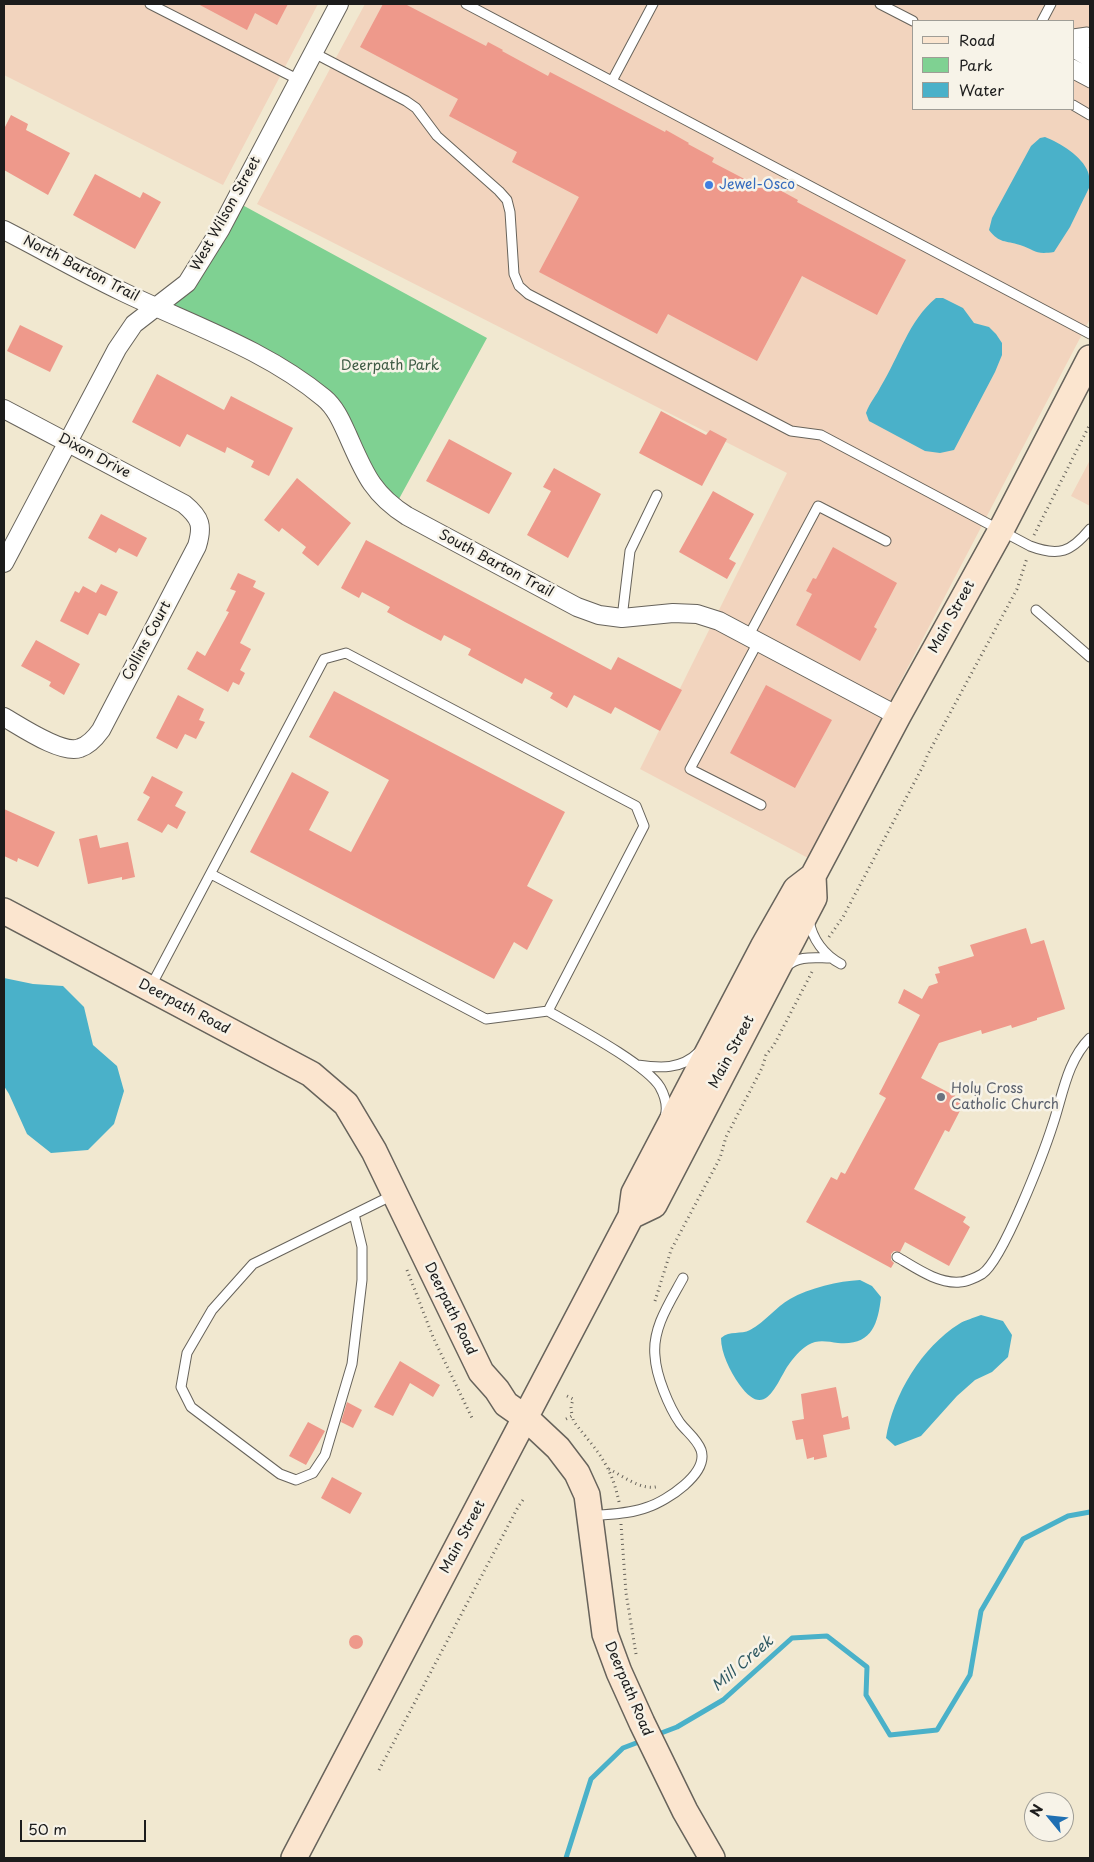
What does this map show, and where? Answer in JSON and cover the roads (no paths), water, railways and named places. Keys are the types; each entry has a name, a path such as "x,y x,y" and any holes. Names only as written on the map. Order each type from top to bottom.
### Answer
{"main road":[{"name":"Main Street","path":"294,1858 631,1216 634,1193 763,947 796,889 813,876 898,716 1001,530 1090,358"},
{"name":"Main Street","path":"631,1216 654,1205 814,898 813,876"},
{"name":"Deerpath Road","path":"4,911 311,1074 346,1104 374,1151 481,1372 497,1390 506,1404 526,1418 558,1448 577,1473 587,1495 591,1516 605,1634 619,1672 666,1774 712,1858"}],"street":[{"name":"West Wilson Street","path":"4,563 117,349 134,324 187,283 204,258 339,4"},
{"name":"North Barton Trail","path":"4,230 122,292 158,307"},
{"name":"South Barton Trail","path":"158,307 202,326 290,373 327,400 339,416 370,483 394,508 577,607 599,615 622,618 673,613 697,614 719,621 898,716"},
{"name":"Dixon Drive","path":"4,408 184,504"},
{"name":"Collins Court","path":"4,717 66,749 79,749 91,742 101,730 197,546 201,533 200,522 194,512 184,504"}],"lane":[{"path":"150,4 299,80"},
{"path":"466,4 1090,334"},
{"path":"612,81 652,4"},
{"path":"880,4 912,20"},
{"path":"1043,20 1051,4"},
{"path":"1074,34 1087,32 1090,34"},
{"path":"1074,39 1090,43"},
{"path":"1074,45 1090,53"},
{"path":"314,53 416,108 437,136 507,200 510,212 514,274 519,286 528,294 791,431 820,435 1030,546 1048,553 1066,550 1081,540 1090,529"},
{"path":"1074,54 1090,63"},
{"path":"1074,65 1090,73"},
{"path":"1074,75 1090,83"},
{"path":"1074,106 1090,114"},
{"path":"622,618 630,551 657,495"},
{"path":"761,805 690,769 818,506 886,541"},
{"path":"1036,610 1090,657"},
{"path":"150,988 324,659 346,653 636,806 644,826 548,1011"},
{"path":"211,874 486,1019 548,1011 636,1064 660,1088 666,1102 667,1112 658,1145"},
{"path":"809,907 809,922 818,944 830,958 841,964"},
{"path":"766,988 792,962 812,958 830,958"},
{"path":"636,1064 656,1067 681,1065 695,1056 717,1034"},
{"path":"897,1258 939,1280 961,1282 982,1274 996,1257 1015,1217 1054,1123 1072,1064 1083,1045 1090,1038"},
{"path":"354,1214 362,1247 362,1280 352,1364 325,1455 313,1473 296,1480 280,1474 192,1407 181,1387 188,1353 212,1310 254,1264 354,1214 395,1194"},
{"path":"591,1516 635,1511 659,1502 692,1479 701,1463 702,1452 672,1410 658,1373 654,1355 656,1335 662,1316 683,1278"}],"water":[{"path":"1045,137 1064,146 1076,155 1088,172 1089,188 1070,227 1054,252 1042,253 1000,240 989,230 992,218 1031,146 1040,138"},
{"path":"936,298 943,298 963,308 974,323 989,327 1002,343 1002,355 995,372 954,450 940,453 925,451 869,421 866,413 911,328"},
{"path":"4,978 33,984 63,986 84,1007 93,1045 117,1066 124,1091 114,1124 88,1150 51,1153 27,1134 4,1086"},
{"path":"860,1280 872,1286 881,1297 878,1316 871,1332 858,1341 849,1343 819,1341 808,1345 792,1360 768,1397 762,1400 755,1399 748,1394 729,1368 724,1356 721,1338 728,1334 750,1330 785,1302 798,1295 815,1288"},
{"path":"981,1315 1003,1321 1012,1335 1008,1357 992,1372 975,1380 957,1396 921,1436 895,1446 886,1438 895,1405 911,1374 933,1345 946,1334 961,1323"}],"waterway":[{"name":"Mill Creek","path":"656,1735 677,1727 723,1700 792,1638 827,1636 867,1667 866,1695 890,1735 937,1730 970,1675 981,1611 1023,1539 1068,1516 1090,1512"},
{"name":"Mill Creek","path":"566,1858 591,1779 623,1748 644,1740"}],"place":[{"name":"Jewel-Osco","path":"709,185"},
{"name":"Holy Cross Catholic Church","path":"941,1097"}],"park label":[{"name":"Deerpath Park","path":"390,366"}]}
